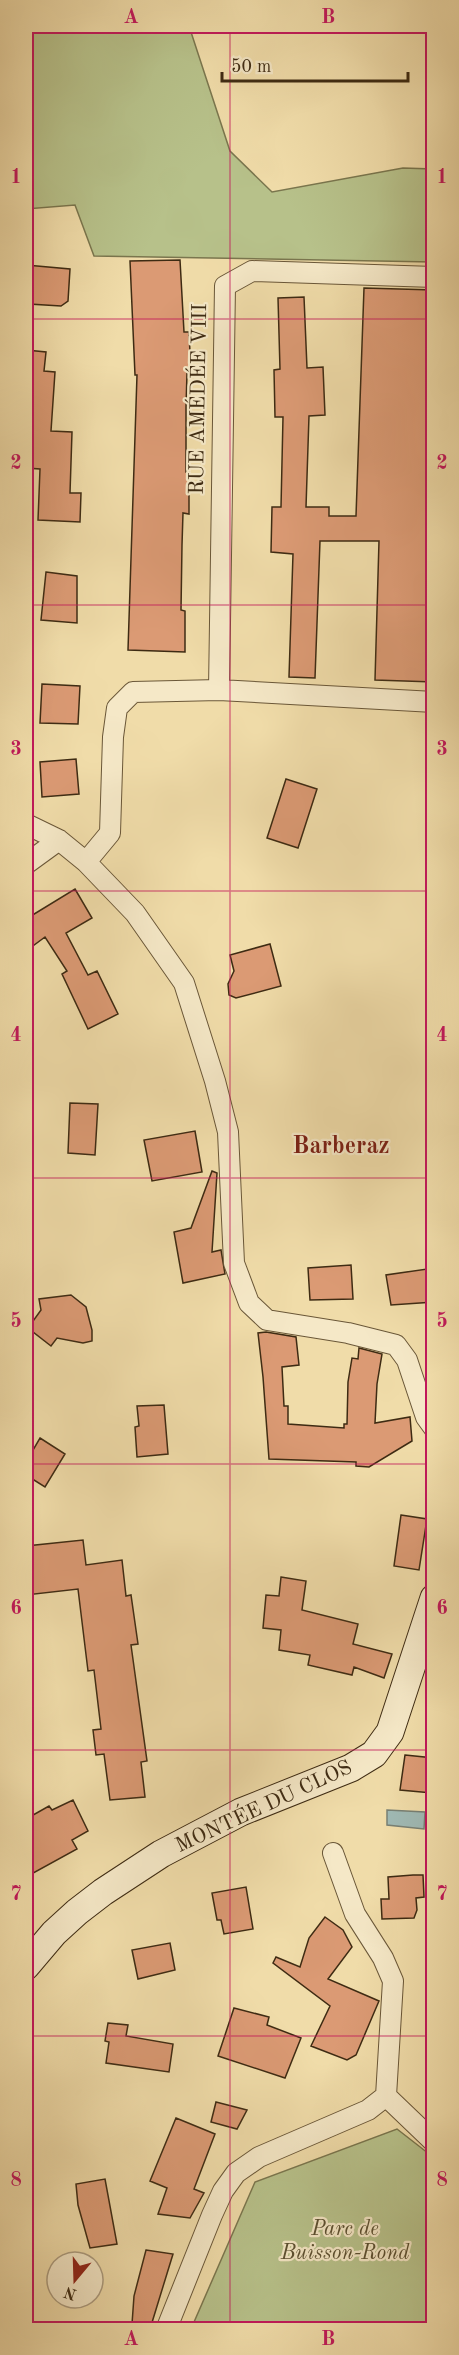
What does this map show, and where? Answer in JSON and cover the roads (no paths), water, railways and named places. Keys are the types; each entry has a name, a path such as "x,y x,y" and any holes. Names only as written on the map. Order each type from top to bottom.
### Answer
{"main road":[{"name":"MONTÉE DU CLOS","path":"26,1966 54,1933 77,1912 161,1854 241,1812 351,1768 374,1754 390,1732 434,1598"}],"street":[{"name":"RUE AMÉDÉE VIII","path":"219,690 225,286 252,271 434,277"},
{"path":"86,862 110,833 113,737 117,708 133,692 219,690 434,702"},
{"path":"26,824 58,840 86,862 135,913 184,983 212,1071 228,1132 234,1263 249,1304 267,1320 348,1333 396,1345 407,1360 426,1417 434,1428"},
{"path":"26,864 58,840"},
{"path":"165,2330 212,2215 223,2191 236,2173 259,2157 368,2110 386,2096 393,1980 355,1914 333,1853"},
{"path":"386,2096 434,2142"}],"water":[{"path":"387,1810 425,1812 424,1829 387,1825"}],"district":[{"name":"Barberaz","path":"341,1147"}],"park label":[{"name":"Parc de Buisson-Rond","path":"345,2241"}]}
